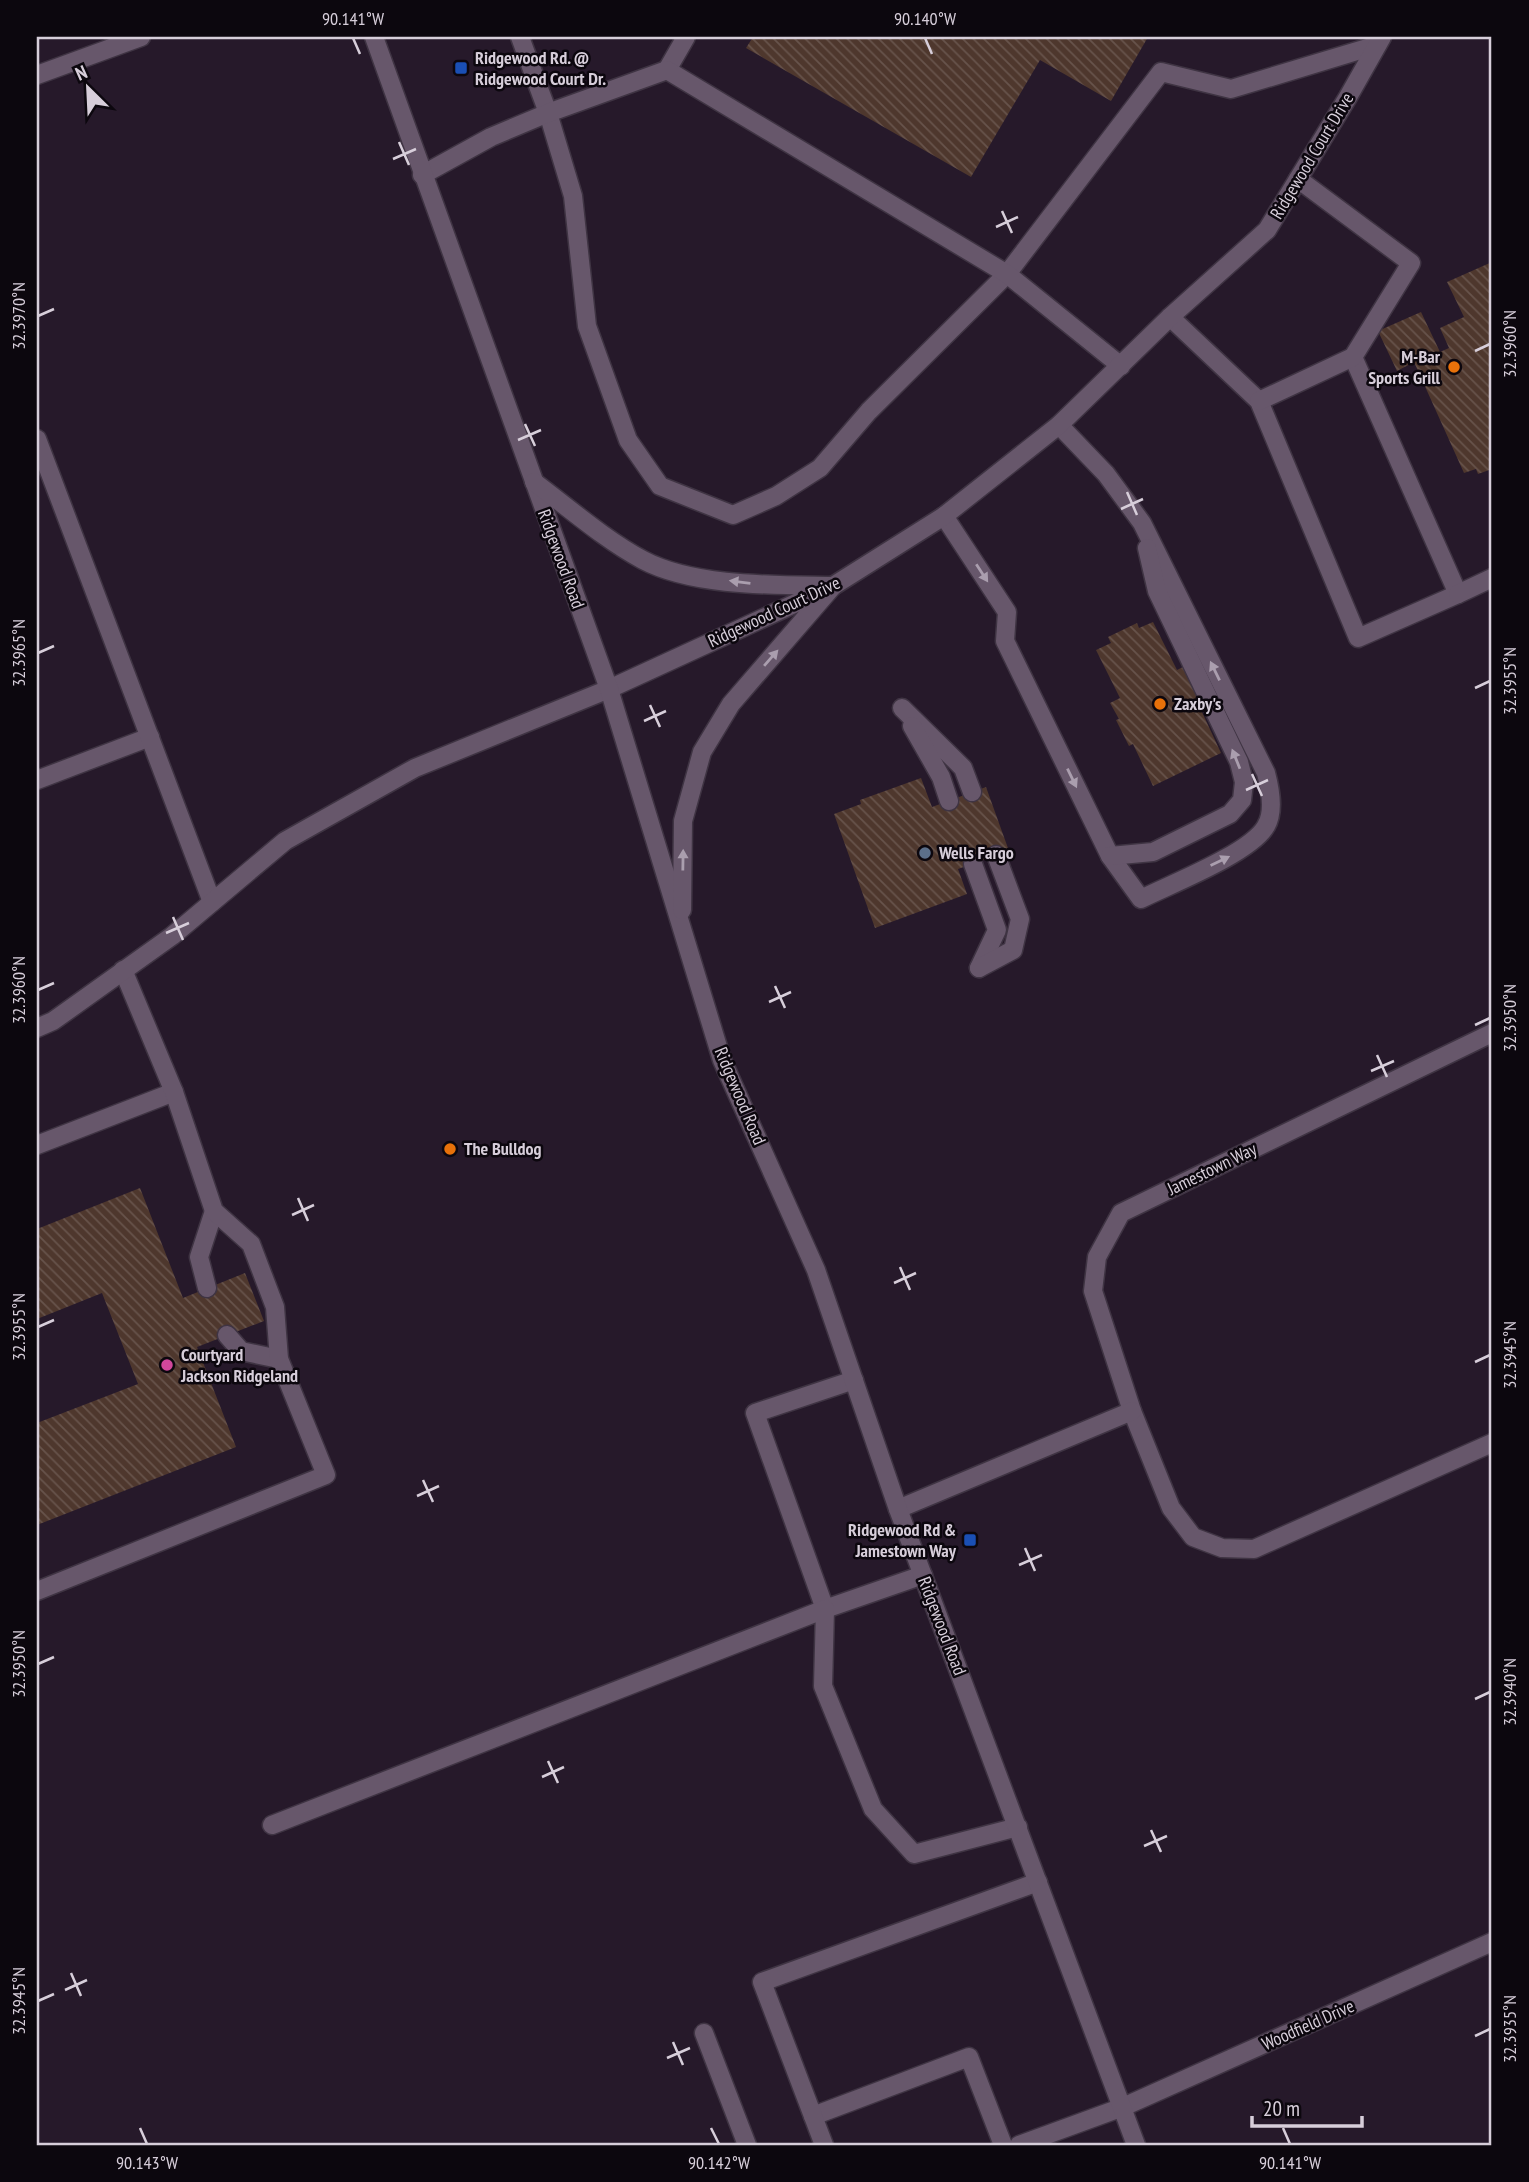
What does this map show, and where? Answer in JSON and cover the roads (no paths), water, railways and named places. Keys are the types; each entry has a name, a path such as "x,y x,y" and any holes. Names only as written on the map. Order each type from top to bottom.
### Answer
{"street":[{"path":"37,75 141,37"},
{"name":"Ridgewood Road","path":"374,37 609,689 722,1060 816,1270 898,1508 1136,2145"},
{"path":"520,37 548,113 573,196 587,327 628,440 660,486 733,515 776,496 820,468 878,402 1006,274 1161,72 1231,89 1379,41"},
{"path":"422,174 491,137 548,113 667,70 686,37"},
{"name":"Ridgewood Court Drive","path":"37,1028 52,1021 172,936 285,841 415,768 609,689 833,586 944,516 1059,425 1170,317 1267,230 1379,41"},
{"path":"667,70 1006,274 1121,366"},
{"path":"1259,401 1353,357 1411,263 1298,179"},
{"path":"1170,317 1259,401 1357,638 1492,578"},
{"path":"1353,357 1458,594"},
{"path":"944,516 1007,612 1004,641 1110,856 1141,898 1239,852 1267,826 1272,796 1266,773 1142,523 1106,474 1059,425"},
{"path":"37,439 212,902"},
{"path":"534,482 644,561 691,576 756,584 833,586"},
{"path":"1110,856 1153,852 1230,814 1242,800 1244,782 1238,762 1157,591 1142,523"},
{"path":"682,928 683,821 702,752 731,704 833,586"},
{"path":"949,801 941,778 902,708 963,768 972,792"},
{"path":"37,780 150,737"},
{"path":"973,864 997,930 979,968 1013,950 1020,919 996,855"},
{"path":"37,1591 326,1475 279,1359 275,1307 251,1244 214,1211 174,1092 123,970"},
{"name":"Jamestown Way","path":"1492,1033 1121,1213 1097,1256 1093,1291 1132,1410 1171,1508 1193,1537 1222,1548 1254,1549 1492,1443"},
{"path":"37,1145 174,1092"},
{"path":"207,1288 199,1257 214,1211"},
{"path":"227,1335 241,1351 279,1359"},
{"path":"854,1380 755,1413 825,1609 823,1686 873,1809 914,1854 1018,1827"},
{"path":"898,1508 1132,1410"},
{"path":"272,1825 825,1609 923,1575"},
{"path":"824,2145 762,1982 1038,1882"},
{"name":"Woodfield Drive","path":"1019,2145 1123,2107 1492,1942"},
{"path":"704,2032 747,2145"},
{"path":"813,2116 969,2057 1003,2145"}],"place":[{"name":"Ridgewood Rd. @ Ridgewood Court Dr.","path":"461,68"},
{"name":"M-Bar Sports Grill","path":"1454,367"},
{"name":"Zaxby's","path":"1160,704"},
{"name":"Wells Fargo","path":"925,853"},
{"name":"The Bulldog","path":"450,1149"},
{"name":"Courtyard Jackson Ridgeland","path":"167,1365"},
{"name":"Ridgewood Rd & Jamestown Way","path":"970,1540"}]}
